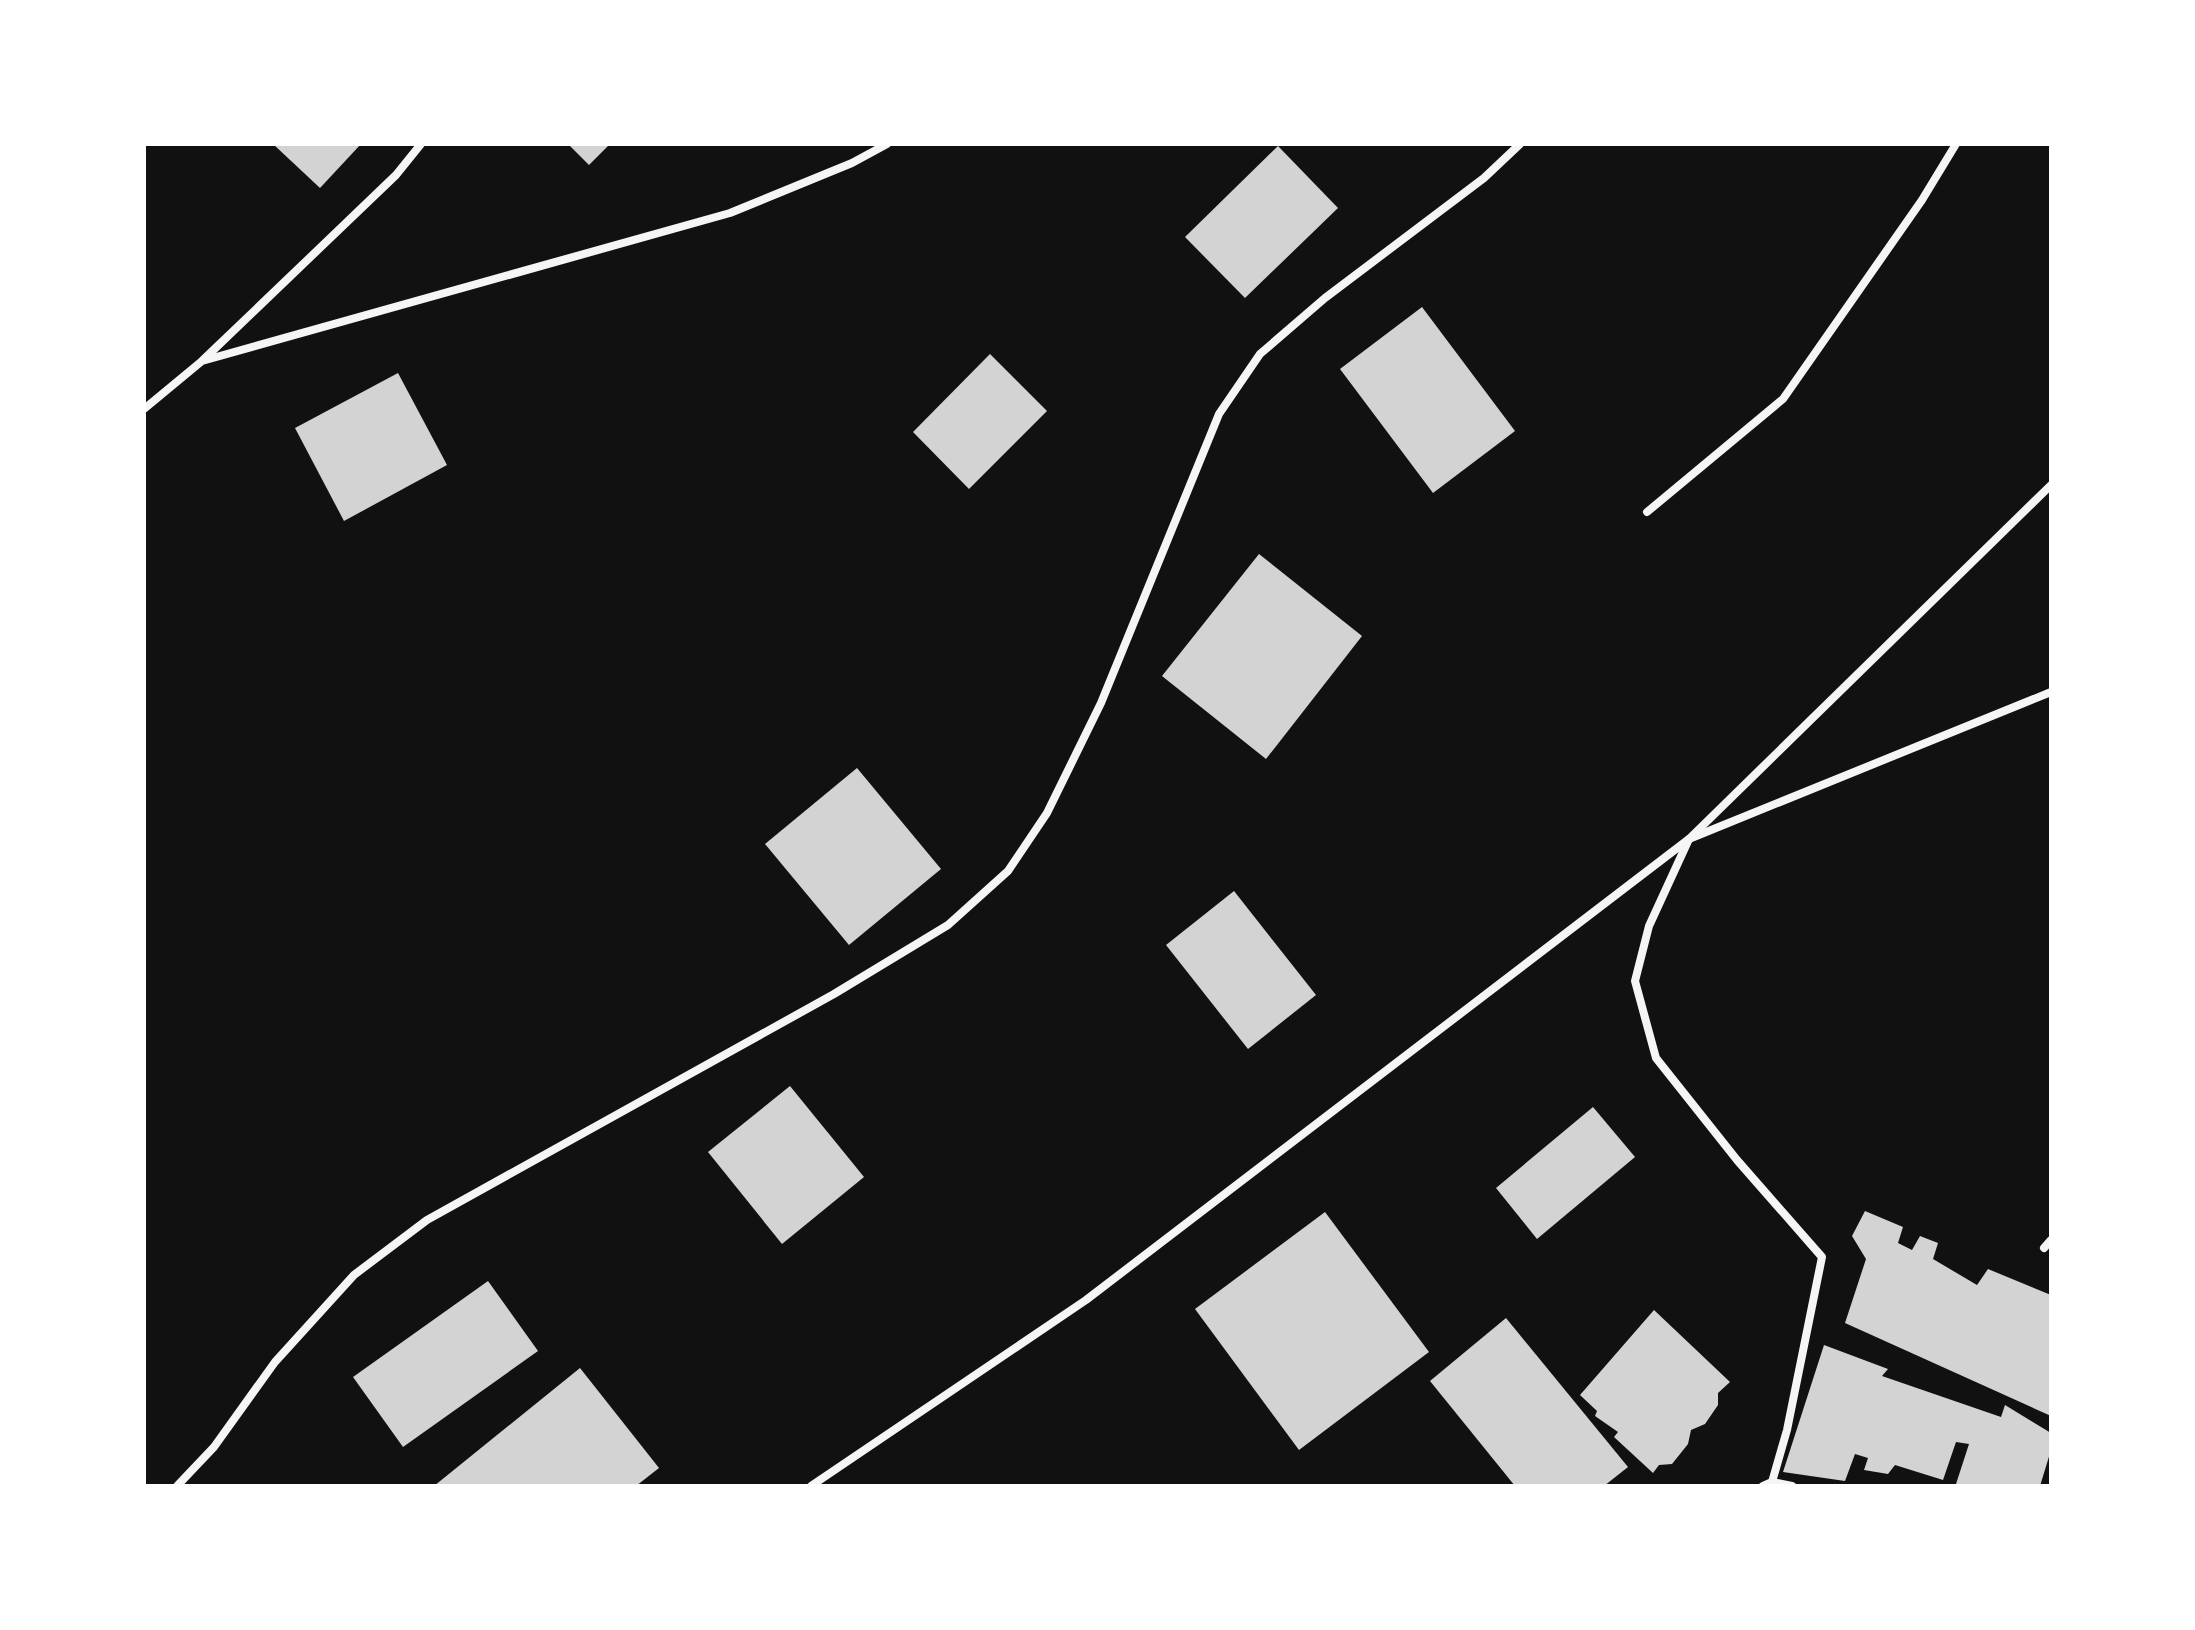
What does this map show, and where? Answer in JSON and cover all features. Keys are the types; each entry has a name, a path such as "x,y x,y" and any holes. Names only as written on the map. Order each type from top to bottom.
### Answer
{"street":[{"path":"144,409 202,361 396,175 421,144"},
{"path":"202,361 730,213 852,163 887,144"},
{"path":"177,1486 214,1447 275,1362 354,1275 427,1220 834,994 948,925 1008,871 1047,813 1101,703 1219,414 1260,354 1325,298 1484,178 1520,144"},
{"path":"1647,512 1783,399 1922,200 1956,144"},
{"path":"811,1486 1086,1300 1689,839 2051,485"},
{"path":"1792,1486 1768,1484 1787,1430 1822,1257 1737,1160 1656,1058 1635,981 1649,926 1689,839 2051,692"},
{"path":"2044,1248 2051,1240"}],"building":[{"path":"273,144 361,144 320,188"},
{"path":"568,144 610,144 589,165"},
{"path":"1278,146 1338,208 1245,298 1185,237"},
{"path":"1422,307 1515,431 1433,493 1340,369"},
{"path":"990,354 1047,411 969,489 913,432"},
{"path":"398,373 447,465 344,521 295,428"},
{"path":"1259,554 1362,636 1266,759 1162,676"},
{"path":"857,768 941,869 849,945 765,844"},
{"path":"1234,891 1316,995 1248,1049 1166,945"},
{"path":"790,1086 864,1177 782,1244 708,1152"},
{"path":"1593,1107 1635,1157 1537,1239 1496,1188"},
{"path":"1865,1211 1903,1227 1898,1243 1912,1250 1920,1236 1938,1243 1933,1259 1977,1285 1988,1269 2051,1295 2051,1416 1845,1323 1866,1259 1852,1236"},
{"path":"1325,1212 1429,1352 1299,1450 1195,1309"},
{"path":"488,1281 538,1351 403,1447 353,1377"},
{"path":"1654,1310 1730,1382 1718,1393 1718,1405 1705,1424 1691,1430 1688,1444 1672,1464 1659,1465 1653,1473 1614,1437 1618,1432 1595,1416 1597,1411 1580,1395"},
{"path":"1506,1318 1628,1467 1604,1486 1515,1486 1430,1381"},
{"path":"1824,1345 1888,1369 1882,1376 2001,1417 2005,1405 2051,1433 2051,1450 2040,1486 1956,1484 1969,1444 1956,1442 1943,1480 1895,1465 1888,1474 1864,1470 1868,1458 1855,1454 1845,1481 1783,1472"},
{"path":"580,1368 659,1468 636,1486 434,1486"}]}
